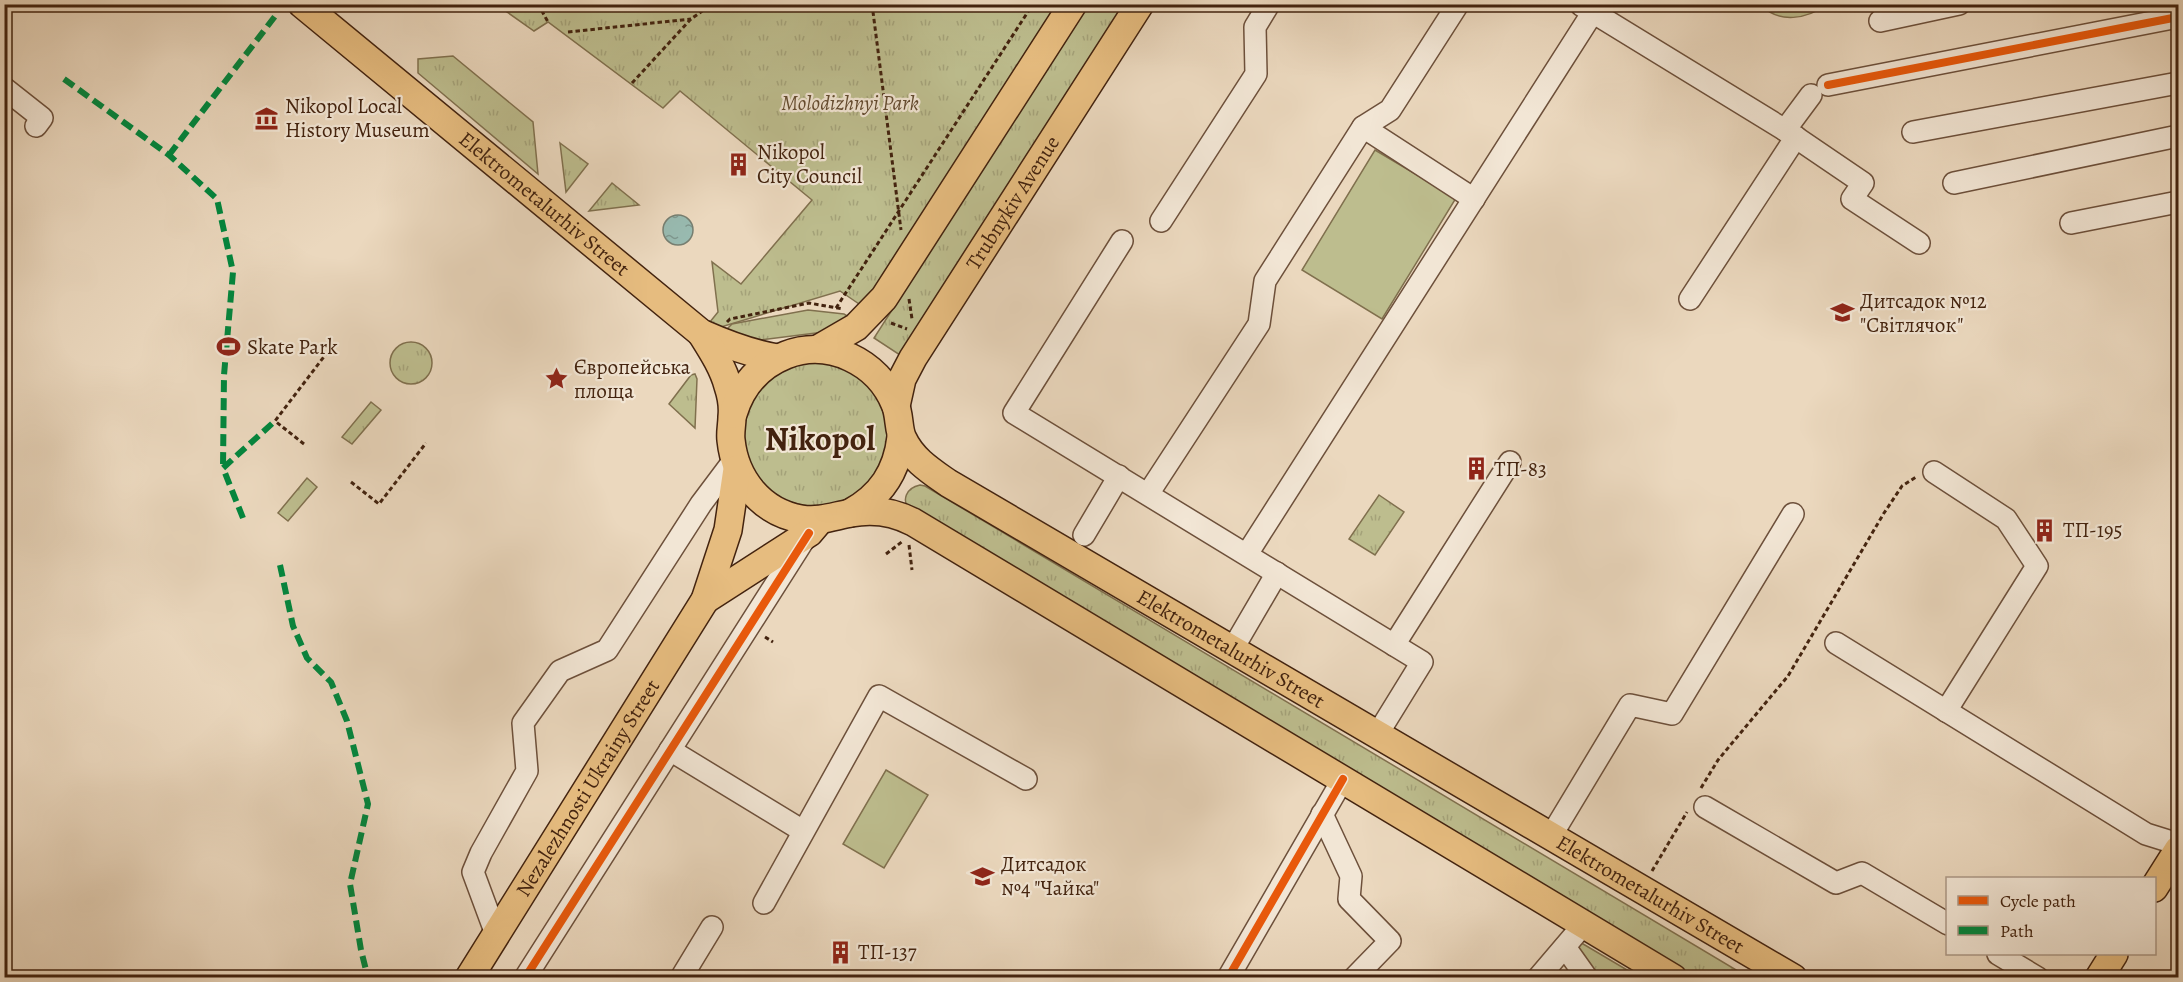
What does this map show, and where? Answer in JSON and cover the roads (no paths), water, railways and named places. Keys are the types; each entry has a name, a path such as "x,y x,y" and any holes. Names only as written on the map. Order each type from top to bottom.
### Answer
{"main road":[{"name":"Elektrometalurhiv Street","path":"302,4 734,347 778,358 791,353 818,349 843,354 866,365 884,383 896,406 901,437 917,459 948,483 1377,735 1642,887 1793,978"},
{"path":"818,349 856,327 884,298 1073,4"},
{"name":"Trubnykiv Avenue","path":"896,406 902,379 913,358 1140,4"},
{"name":"Elektrometalurhiv Street","path":"711,330 728,385 733,414 730,437 735,464 751,490 770,507 814,526 850,513 868,511 894,514 913,522 1673,978"},
{"path":"733,414 737,400 747,384 762,369 778,358"},
{"path":"850,513 864,505 887,482 897,460 901,437"},
{"path":"705,600 728,530 735,464"},
{"path":"705,600 814,526"},
{"name":"Nezalezhnosti Ukrainy Street","path":"469,978 705,600"},
{"path":"2156,885 2178,850"},
{"path":"2099,978 2113,955"}],"street":[{"path":"1161,221 1256,74 1255,27 1269,4"},
{"path":"1148,494 1259,324 1264,281 1363,127 1390,110 1458,4"},
{"path":"1880,21 1959,4"},
{"path":"1247,554 1474,199 1587,8 1791,134 1863,183 1852,199 1919,243"},
{"path":"1690,299 1820,90 2178,17"},
{"path":"1912,132 2178,83"},
{"path":"4,88 42,118 36,126"},
{"path":"1363,127 1474,199"},
{"path":"1954,183 2178,136"},
{"path":"2071,223 2178,202"},
{"path":"1122,241 1014,413 1422,662 1377,735"},
{"path":"1394,645 1510,462"},
{"path":"496,934 473,872 480,853 527,771 523,723 560,671 606,650 701,504 735,464"},
{"path":"1934,472 2006,519 2037,566 1946,711"},
{"path":"1084,535 1119,476"},
{"path":"1551,836 1630,705 1672,714 1793,514"},
{"path":"525,978 814,526"},
{"path":"1232,650 1277,573"},
{"path":"1836,644 2146,834 2178,844"},
{"path":"764,903 879,696 1026,779"},
{"path":"670,750 803,831"},
{"path":"1228,978 1343,779"},
{"path":"1698,803 1836,883 1862,873 1946,923"},
{"path":"1322,814 1351,876 1349,899 1390,941 1354,978"},
{"path":"1538,978 1584,924"},
{"path":"681,978 712,927"},
{"path":"1565,947 1587,978"},
{"path":"2000,955 2038,978"}],"water":[{"path":"678,215 689,219 693,230 689,241 678,245 667,241 663,230 667,219"}],"place":[{"name":"Nikopol Local History Museum","path":"267,118"},
{"name":"Nikopol City Council","path":"739,164"},
{"name":"Дитсадок №12 \"Світлячок\"","path":"1842,313"},
{"name":"Skate Park","path":"229,347"},
{"name":"Європейська площа","path":"556,379"},
{"name":"ТП-83","path":"1476,469"},
{"name":"ТП-195","path":"2045,530"},
{"name":"Дитсадок №4 \"Чайка\"","path":"983,876"},
{"name":"ТП-137","path":"840,952"}],"district":[{"name":"Nikopol","path":"820,438"}],"park label":[{"name":"Molodizhnyi Park","path":"850,103"}]}
